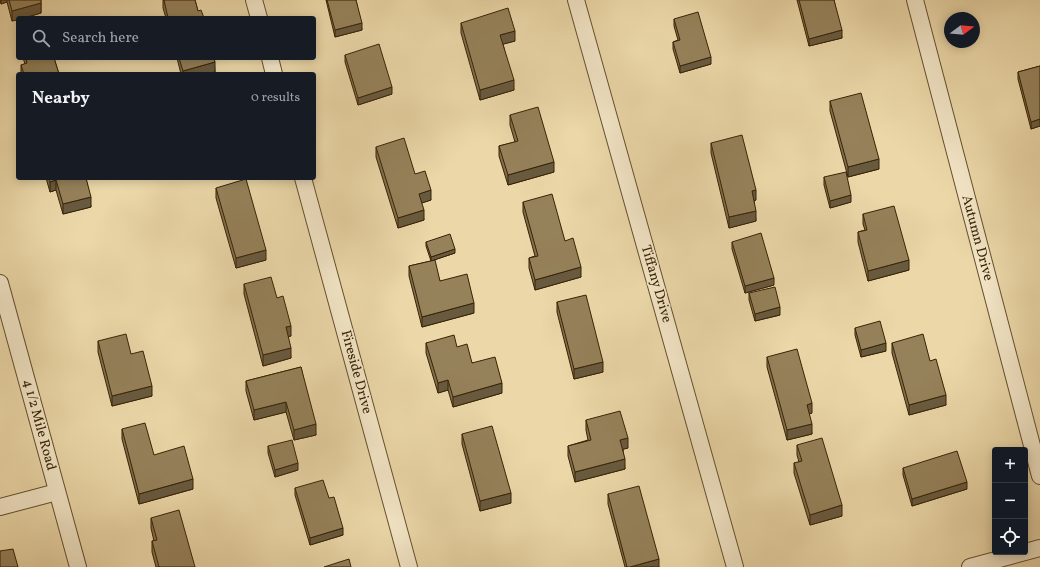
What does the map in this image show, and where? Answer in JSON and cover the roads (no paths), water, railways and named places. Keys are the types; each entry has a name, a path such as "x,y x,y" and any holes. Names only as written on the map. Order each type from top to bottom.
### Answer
{"street":[{"path":"254,0 258,16"},
{"name":"Tiffany Drive","path":"576,0 735,567"},
{"name":"Autumn Drive","path":"915,0 1040,476"},
{"path":"270,60 274,72"},
{"name":"Fireside Drive","path":"304,180 409,567"},
{"name":"4 1/2 Mile Road","path":"0,283 78,567"},
{"path":"0,507 57,492"},
{"path":"970,567 1040,548"}]}
